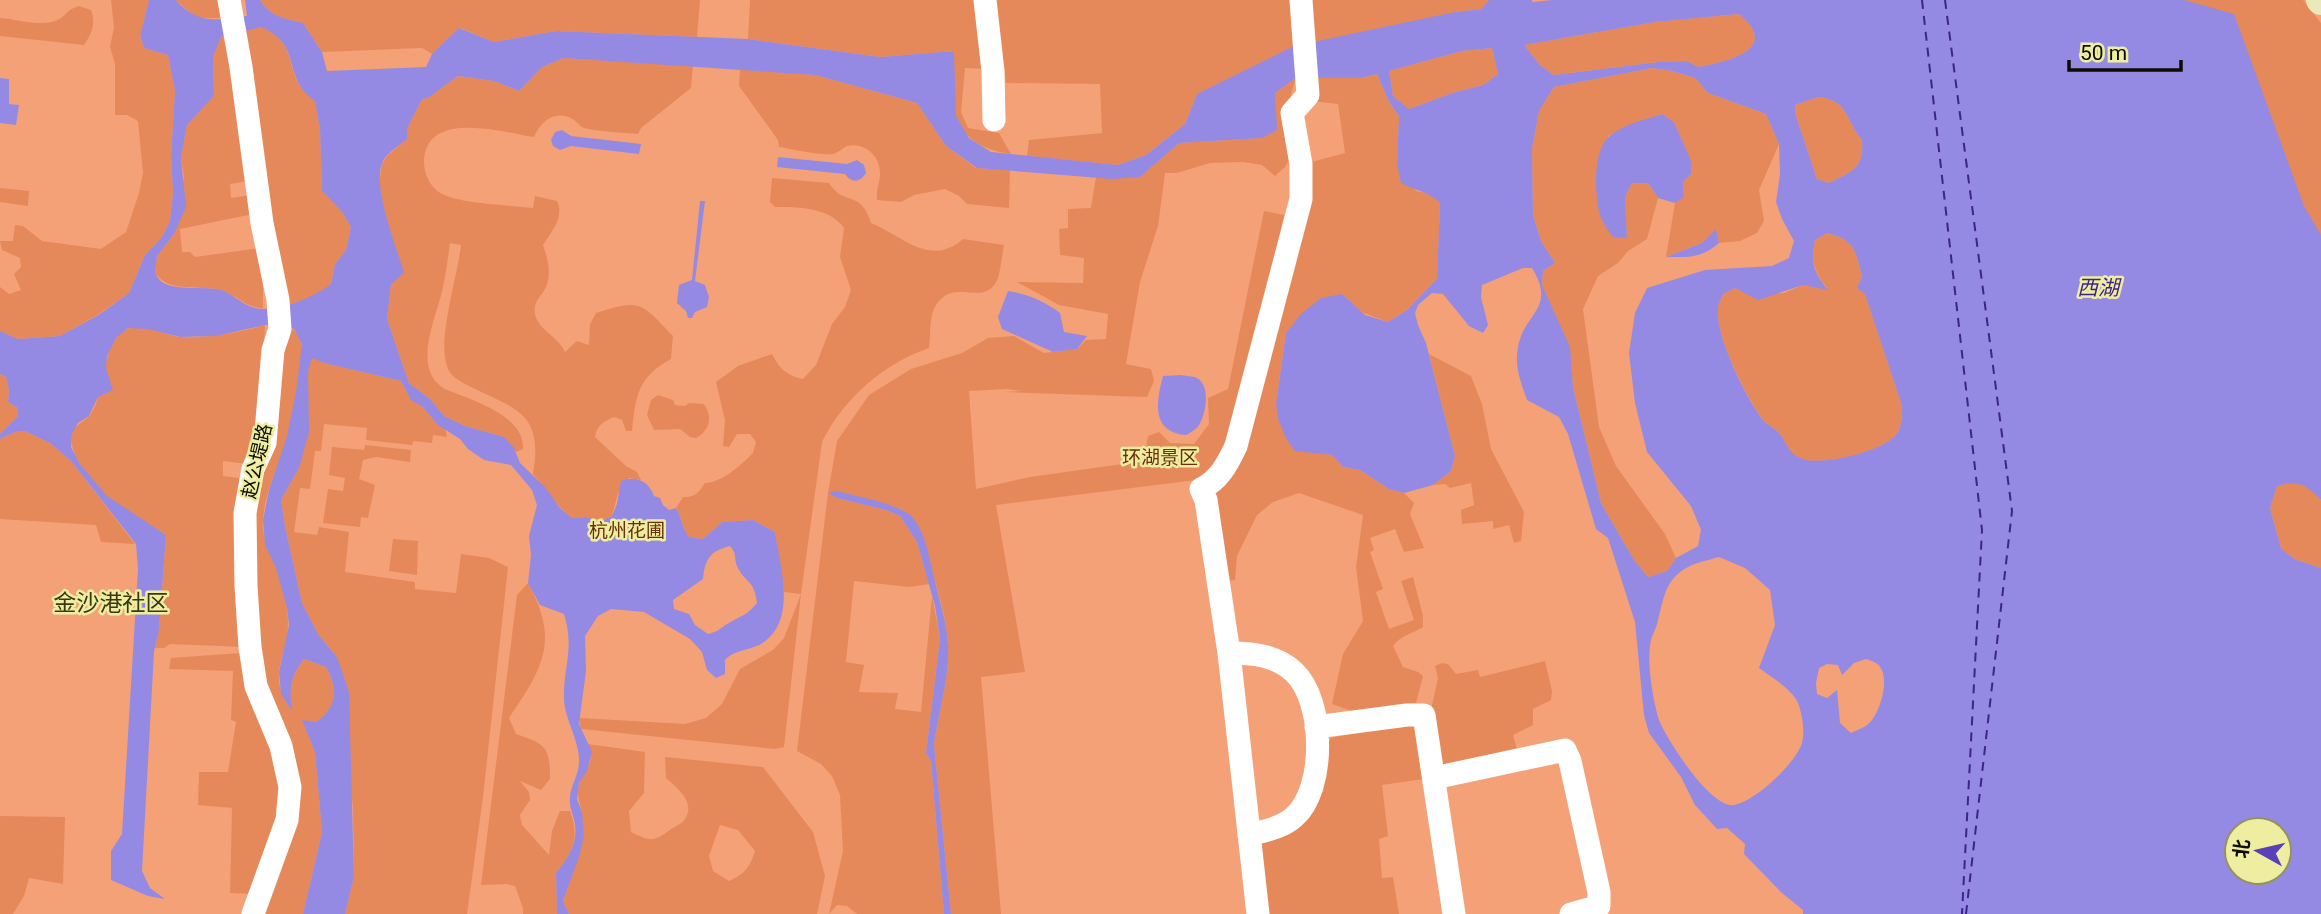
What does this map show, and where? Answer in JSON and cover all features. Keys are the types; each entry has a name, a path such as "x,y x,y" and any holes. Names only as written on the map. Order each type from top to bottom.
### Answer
{"street":[{"name":"赵公堤路","path":"229,0 241,66 262,223 278,300 279,329 273,350 265,443 253,469 245,513 246,574 250,647 256,686 281,746 290,787 287,820 253,914"},
{"path":"985,0 993,71 994,120"},
{"path":"1258,914 1229,653 1206,500 1200,489 1214,482 1228,464 1240,433 1301,200 1301,164 1292,113 1308,95 1301,0"},
{"path":"1229,653 1262,655 1295,672 1305,689 1314,714 1318,745 1314,776 1305,802 1295,816 1281,826 1249,835"},
{"path":"1316,727 1424,715 1454,914"},
{"path":"1434,778 1565,750 1570,761 1599,892 1599,906 1571,914"}],"green space":[{"name":"环湖景区","path":"0,0 2321,0 2321,914 0,914"},
{"path":"111,0 149,0 140,37 144,48 168,55 175,91 170,221 162,237 145,255 129,293 60,336 18,339 0,331 0,287 9,294 21,290 14,274 21,267 20,258 2,250 0,241 13,241 15,225 23,226 42,241 101,249 126,232 139,193 143,173 138,121 127,115 115,115 115,64 110,47 114,27"},
{"path":"176,0 221,0 227,18 196,18"},
{"path":"260,0 700,0 697,37 556,31 494,42 460,28 432,54 422,48 322,52 303,23 273,13"},
{"path":"750,0 976,0 986,69 965,68 961,112 968,128 999,133 1011,154 978,143 960,125 954,103 954,51 880,57 748,39"},
{"path":"996,0 1489,0 1481,9 1455,12 1197,94 1185,124 1146,155 1118,165 1027,156 1029,140 1102,133 1100,84 1006,83"},
{"path":"2162,0 2303,0 2321,23 2321,249"},
{"path":"79,6 91,10 93,19 91,32 84,45 0,36 0,18 47,23 61,18"},
{"path":"1739,14 1751,26 1755,36 1753,45 1746,52 1723,62 1698,67 1687,61 1659,62 1554,75 1540,65 1524,45 1655,22"},
{"path":"261,26 283,43 298,82 315,100 320,130 322,191 342,212 351,227 346,250 335,264 331,284 316,296 288,305 239,32"},
{"path":"231,34 249,181 230,184 231,198 251,195 253,214 180,229 182,252 190,252 195,257 259,248 263,270 263,308 252,306 223,291 169,284 155,273 157,256 174,234 184,177 181,158 187,125 214,96 213,57 221,37"},
{"path":"1492,48 1498,74 1483,85 1409,109 1393,96 1389,71 1462,51"},
{"path":"564,58 693,65 691,88 641,128 638,134 586,128 562,116 545,121 534,137 485,129 451,129 437,135 428,146 424,167 435,188 451,197 533,208 535,196 557,201 558,219 543,245 549,273 545,289 536,303 535,314 540,325 565,352 577,341 589,345 590,324 596,313 623,306 640,306 647,310 673,336 671,359 651,373 640,389 632,431 626,431 622,420 614,417 597,430 595,437 626,466 637,472 641,480 629,478 618,493 612,516 598,522 586,517 572,518 533,474 534,436 521,414 511,406 465,384 448,369 445,340 461,245 450,243 443,287 429,342 429,369 435,380 445,389 482,404 506,418 521,437 523,449 516,452 504,437 465,426 444,416 430,399 409,383 387,319 391,284 379,185 382,164 387,156 407,139 407,129 422,99 428,98 458,76 494,81 519,91 542,67"},
{"path":"1652,68 1695,78 1708,93 1766,114 1779,144 1759,190 1764,221 1757,233 1740,241 1719,243 1716,230 1702,243 1666,257 1675,203 1684,196 1683,182 1691,174 1692,164 1674,122 1662,114 1608,136 1627,238 1625,197 1632,183 1648,183 1658,198 1647,239 1598,276 1583,309 1599,427 1616,466 1665,534 1676,558 1667,571 1648,577 1634,560 1601,503 1573,387 1570,352 1542,285 1543,271 1555,263 1541,241 1533,215 1532,149 1539,111 1554,87"},
{"path":"740,69 815,75 917,103 946,146 976,168 1010,170 1009,208 967,204 959,196 945,189 914,195 901,202 877,200 879,167 870,152 854,145 829,154 779,147 778,140 739,86"},
{"path":"1377,74 1389,102 1399,116 1397,164 1416,191 1431,194 1440,203 1437,279 1407,310 1388,322 1361,312 1342,294 1286,333 1276,404 1295,450 1332,455 1343,467 1360,470 1389,489 1404,493 1414,503 1410,514 1424,548 1404,552 1395,529 1370,538 1374,550 1370,552 1383,589 1376,592 1389,629 1414,620 1401,581 1413,577 1423,616 1423,627 1403,637 1393,646 1403,667 1423,676 1416,703 1352,711 1332,704 1343,654 1363,621 1356,567 1363,515 1299,493 1273,502 1257,515 1237,556 1235,580 1227,581 1213,494 1308,163 1345,153 1338,104 1312,101 1314,78 1361,78"},
{"path":"1296,78 1291,94 1288,125 1291,156 1285,167 1275,176 1262,165 1243,162 1210,163 1177,173 1165,173 1158,226 1140,282 1126,364 1151,369 1154,381 1147,397 1004,392 1023,391 1007,389 969,391 976,489 1030,477 1144,461 1148,436 1159,432 1170,443 1194,444 1209,424 1208,398 1228,389 1264,211 1284,215 1261,324 1221,464 1196,480 996,505 1025,672 981,677 1001,914 951,914 934,745 946,682 948,644 940,599 919,530 908,514 895,507 829,493 837,498 900,516 917,542 929,584 909,587 854,581 846,662 864,665 859,692 898,693 895,709 921,712 932,596 940,639 926,753 931,761 944,914 857,914 847,906 837,905 829,914 843,851 840,795 832,776 821,764 797,751 828,493 837,441 869,395 911,369 962,353 988,338 1014,336 1044,353 1077,349 1086,340 1106,339 1108,314 1059,305 1017,282 1083,283 1084,258 1060,255 1059,229 1068,228 1068,209 1091,208 1096,177 1140,177 1179,143 1262,138 1276,130 1275,93"},
{"path":"1818,97 1836,102 1862,140 1859,163 1850,172 1829,183 1817,179 1795,113 1795,105"},
{"path":"772,178 829,183 841,195 862,206 871,223 917,247 939,251 963,239 1004,245 998,278 992,287 985,292 959,292 941,299 932,313 929,348 896,363 866,384 831,426 822,442 801,594 784,592 775,532 753,520 722,522 703,539 689,537 676,508 683,497 694,495 705,483 725,476 753,453 756,442 750,434 737,434 729,447 723,446 725,420 716,382 738,366 772,354 784,371 803,379 816,365 832,324 845,307 851,290 840,257 844,228 838,221 822,212 775,207 770,202"},
{"path":"0,188 29,191 28,206 0,202"},
{"path":"1827,233 1849,243 1855,253 1862,276 1857,288 1865,293 1902,406 1902,416 1898,432 1881,445 1853,456 1811,461 1793,454 1781,436 1758,412 1727,351 1718,321 1718,309 1723,294 1735,288 1749,294 1784,293 1803,285 1827,288 1816,271 1813,254 1815,240"},
{"path":"265,325 260,431 247,464 223,461 223,476 245,479 243,647 170,644 164,648 155,648 159,630 166,535 102,492 78,459 72,434 94,408 111,346 120,333 127,329 140,327 180,337 201,337"},
{"path":"288,326 296,332 302,347 297,392 284,447 264,508 263,526 283,589 288,616 280,665 280,686 291,709 292,682 304,659 326,667 334,690 332,704 323,717 316,722 303,721 315,752 322,832 303,914 262,914 294,821 263,684 253,515 277,351"},
{"path":"1429,354 1471,376 1482,404 1491,449 1524,512 1521,541 1514,543 1509,525 1493,529 1493,521 1462,524 1461,510 1474,505 1471,483 1450,488 1445,484 1433,485 1451,471 1455,456"},
{"path":"312,357 324,363 401,381 406,391 445,428 447,437 433,435 432,443 413,441 412,445 366,440 367,428 324,424 321,451 315,451 310,489 300,488 294,532 317,535 319,527 349,532 345,572 415,582 415,589 456,593 461,554 489,558 508,567 483,797 467,914 345,914 354,877 353,808 337,657 318,634 302,603 281,500 299,468 308,371"},
{"path":"0,374 6,377 8,402 18,408 18,416 0,434"},
{"path":"658,395 673,400 675,405 704,404 709,414 707,428 696,438 680,429 654,430 647,415 651,400"},
{"path":"25,431 50,443 71,461 135,544 101,542 96,525 0,519 0,439"},
{"path":"365,445 411,450 410,462 376,457 363,460 359,479 375,485 368,518 361,517 360,527 323,523 328,489 343,491 345,478 329,475 332,447 364,450"},
{"path":"2291,482 2310,487 2321,500 2321,568 2294,559 2281,548 2270,508 2277,486"},
{"path":"393,539 418,541 417,575 389,571"},
{"path":"528,583 538,603 543,622 543,653 531,684 509,718 516,734 540,744 549,760 550,779 541,790 520,781 529,792 530,800 520,815 522,825 549,855 552,831 560,811 570,811 573,821 571,851 556,873 557,914 523,914 515,886 481,885 517,595"},
{"path":"801,594 784,747 775,749 581,729 579,718 685,724 706,718 722,704 740,669 773,650 784,638"},
{"path":"241,653 271,738 282,804 253,894 230,893 232,808 198,805 199,772 228,772 236,722 231,720 233,671 169,669 171,658"},
{"path":"1545,661 1552,691 1551,700 1533,709 1533,725 1513,735 1518,753 1437,770 1429,719 1438,678 1435,666 1448,664 1456,674 1478,670 1480,677"},
{"path":"1407,722 1415,724 1424,779 1382,785 1388,836 1379,839 1382,878 1393,877 1399,914 1265,914 1258,843 1285,833 1331,738"},
{"path":"588,744 645,752 644,793 629,811 631,832 648,839 660,836 681,824 688,813 684,796 666,778 665,757 763,767 813,832 825,876 817,914 569,914 563,901 579,848 582,815 578,789 590,763","holes":["720,825 738,830 755,851 746,869 729,881 713,871 709,856"]},
{"path":"0,816 65,817 63,884 29,878 24,896 13,914 0,914"}],"water":[{"name":"西湖","path":"149,0 176,0 192,14 217,19 247,16 245,0 260,0 273,13 303,23 322,52 327,71 426,67 432,54 459,28 494,42 556,31 748,39 880,57 954,51 956,116 969,138 991,152 1118,165 1146,155 1185,124 1197,94 1294,46 1455,12 1481,9 1489,0 2184,0 2234,14 2304,206 2321,235 2321,500 2302,485 2285,484 2277,486 2270,508 2281,548 2294,559 2321,568 2321,914 1803,914 1803,910 1782,893 1744,854 1745,844 1727,828 1717,829 1695,805 1681,777 1649,733 1644,715 1635,622 1608,538 1596,529 1568,434 1559,417 1527,400 1519,374 1517,354 1521,335 1540,302 1539,282 1532,268 1523,268 1482,285 1481,297 1488,325 1483,333 1469,326 1443,294 1432,293 1418,305 1415,313 1426,343 1455,456 1451,471 1433,485 1404,493 1389,489 1360,470 1343,467 1332,455 1295,451 1287,440 1278,419 1276,404 1286,333 1301,314 1321,298 1342,294 1365,315 1388,322 1407,310 1437,279 1440,203 1401,183 1397,164 1399,116 1389,102 1377,74 1361,78 1296,78 1275,93 1277,130 1262,138 1179,143 1140,177 1112,179 977,168 946,146 917,103 815,75 564,58 542,67 519,91 494,81 458,76 428,98 422,99 407,129 407,139 383,161 380,185 383,201 404,273 391,284 387,319 409,383 430,399 444,416 465,426 504,437 514,448 520,463 572,518 586,517 599,522 612,516 621,481 637,479 649,486 654,496 660,498 669,510 676,508 689,537 703,539 722,522 753,520 775,532 784,591 780,619 774,632 764,642 725,660 725,674 716,678 707,670 702,652 690,639 644,612 611,609 598,616 585,636 586,671 579,724 592,752 587,771 579,783 577,799 582,812 584,836 563,901 569,914 557,914 556,873 568,857 575,839 570,798 579,767 579,754 564,699 569,648 564,614 540,605 528,583 531,555 529,536 537,505 532,490 511,465 484,460 468,449 460,439 438,425 423,407 411,400 401,381 312,358 308,372 309,432 299,468 281,500 302,603 318,634 337,657 349,692 354,877 345,914 303,914 322,832 315,752 302,720 316,722 323,716 332,704 334,690 326,667 304,659 292,683 292,711 281,694 279,672 289,625 276,568 265,545 263,520 269,490 287,436 302,344 294,329 288,326 265,325 216,336 180,337 148,329 128,328 116,338 107,356 106,368 113,390 98,397 89,416 78,423 72,434 71,447 80,464 107,496 166,535 159,630 154,652 142,871 150,888 165,899 148,896 111,880 111,851 122,834 138,569 136,544 71,461 50,443 25,431 0,439 0,434 18,416 18,408 8,402 6,377 0,374 0,331 18,339 60,336 100,314 129,293 145,255 162,237 170,221 175,91 168,55 144,48 140,36","holes":["1739,14 1751,26 1755,36 1753,45 1746,52 1710,65 1698,67 1687,61 1659,62 1554,75 1540,65 1524,45 1655,22","261,27 283,43 298,82 315,101 320,130 322,191 342,212 351,227 346,250 335,264 331,284 292,304 269,309 249,306 221,290 168,285 155,273 157,256 174,234 186,207 181,158 187,125 214,96 213,57 221,37","1492,48 1498,74 1483,85 1409,109 1393,96 1389,71 1462,51","1652,68 1695,78 1708,93 1766,114 1779,144 1780,174 1776,202 1794,241 1789,258 1772,266 1705,270 1647,288 1635,313 1629,353 1635,403 1647,452 1691,506 1701,530 1698,546 1676,558 1667,571 1648,577 1634,560 1601,503 1573,387 1570,347 1542,285 1543,271 1555,263 1541,241 1533,215 1532,149 1539,111 1554,87","1818,97 1836,102 1841,107 1862,140 1861,157 1855,168 1829,183 1817,179 1795,113 1795,105","1827,233 1843,239 1849,243 1858,259 1862,276 1857,288 1865,294 1902,406 1902,419 1898,432 1881,445 1839,459 1812,461 1793,454 1778,432 1758,413 1727,351 1718,321 1718,307 1723,294 1735,288 1758,300 1803,285 1828,290 1814,266 1815,240","730,546 741,573 752,586 757,603 744,615 708,634 695,625 689,614 674,609 673,600 703,579 705,566 713,553","1719,557 1745,568 1770,590 1775,625 1759,668 1792,694 1798,703 1803,722 1801,746 1790,763 1762,790 1734,805 1725,803 1702,785 1671,742 1659,720 1650,669 1651,640 1670,583 1688,567","1866,659 1876,663 1883,674 1884,689 1874,717 1867,725 1851,733 1840,723 1837,690 1827,698 1817,694 1819,668 1827,664 1838,665 1842,675 1854,663"]},
{"path":"0,78 9,79 9,104 19,105 16,125 0,123"},
{"path":"1662,114 1674,122 1692,163 1691,174 1683,182 1684,197 1675,203 1658,198 1648,183 1632,183 1625,197 1627,238 1613,237 1601,218 1597,198 1596,174 1600,151 1605,141 1617,131"},
{"path":"562,130 571,136 641,144 639,154 571,146 560,150 553,146 551,140 555,132"},
{"path":"778,157 847,164 857,160 864,165 866,173 856,181 845,174 777,167"},
{"path":"700,201 705,201 695,281 705,285 709,297 707,307 688,318 686,311 677,303 679,285 692,280"},
{"path":"1716,229 1719,243 1706,252 1688,257 1666,257 1702,243"},
{"path":"1008,291 1036,299 1060,313 1064,332 1087,336 1077,349 1053,352 1002,329 998,317"},
{"path":"1163,376 1197,378 1206,393 1201,420 1196,428 1186,435 1175,433 1161,422 1158,405"},
{"path":"837,491 888,504 906,512 921,530 929,553 948,645 946,682 934,745 951,914 944,914 931,761 926,753 940,639 935,606 917,542 900,516 828,493"}],"ferry route":[{"path":"1922,0 1982,530 1962,914"},
{"path":"1945,0 2012,511 1966,914"}],"district":[{"name":"金沙港社区","path":"111,603"}],"park label":[{"name":"杭州花圃","path":"627,530"}]}
